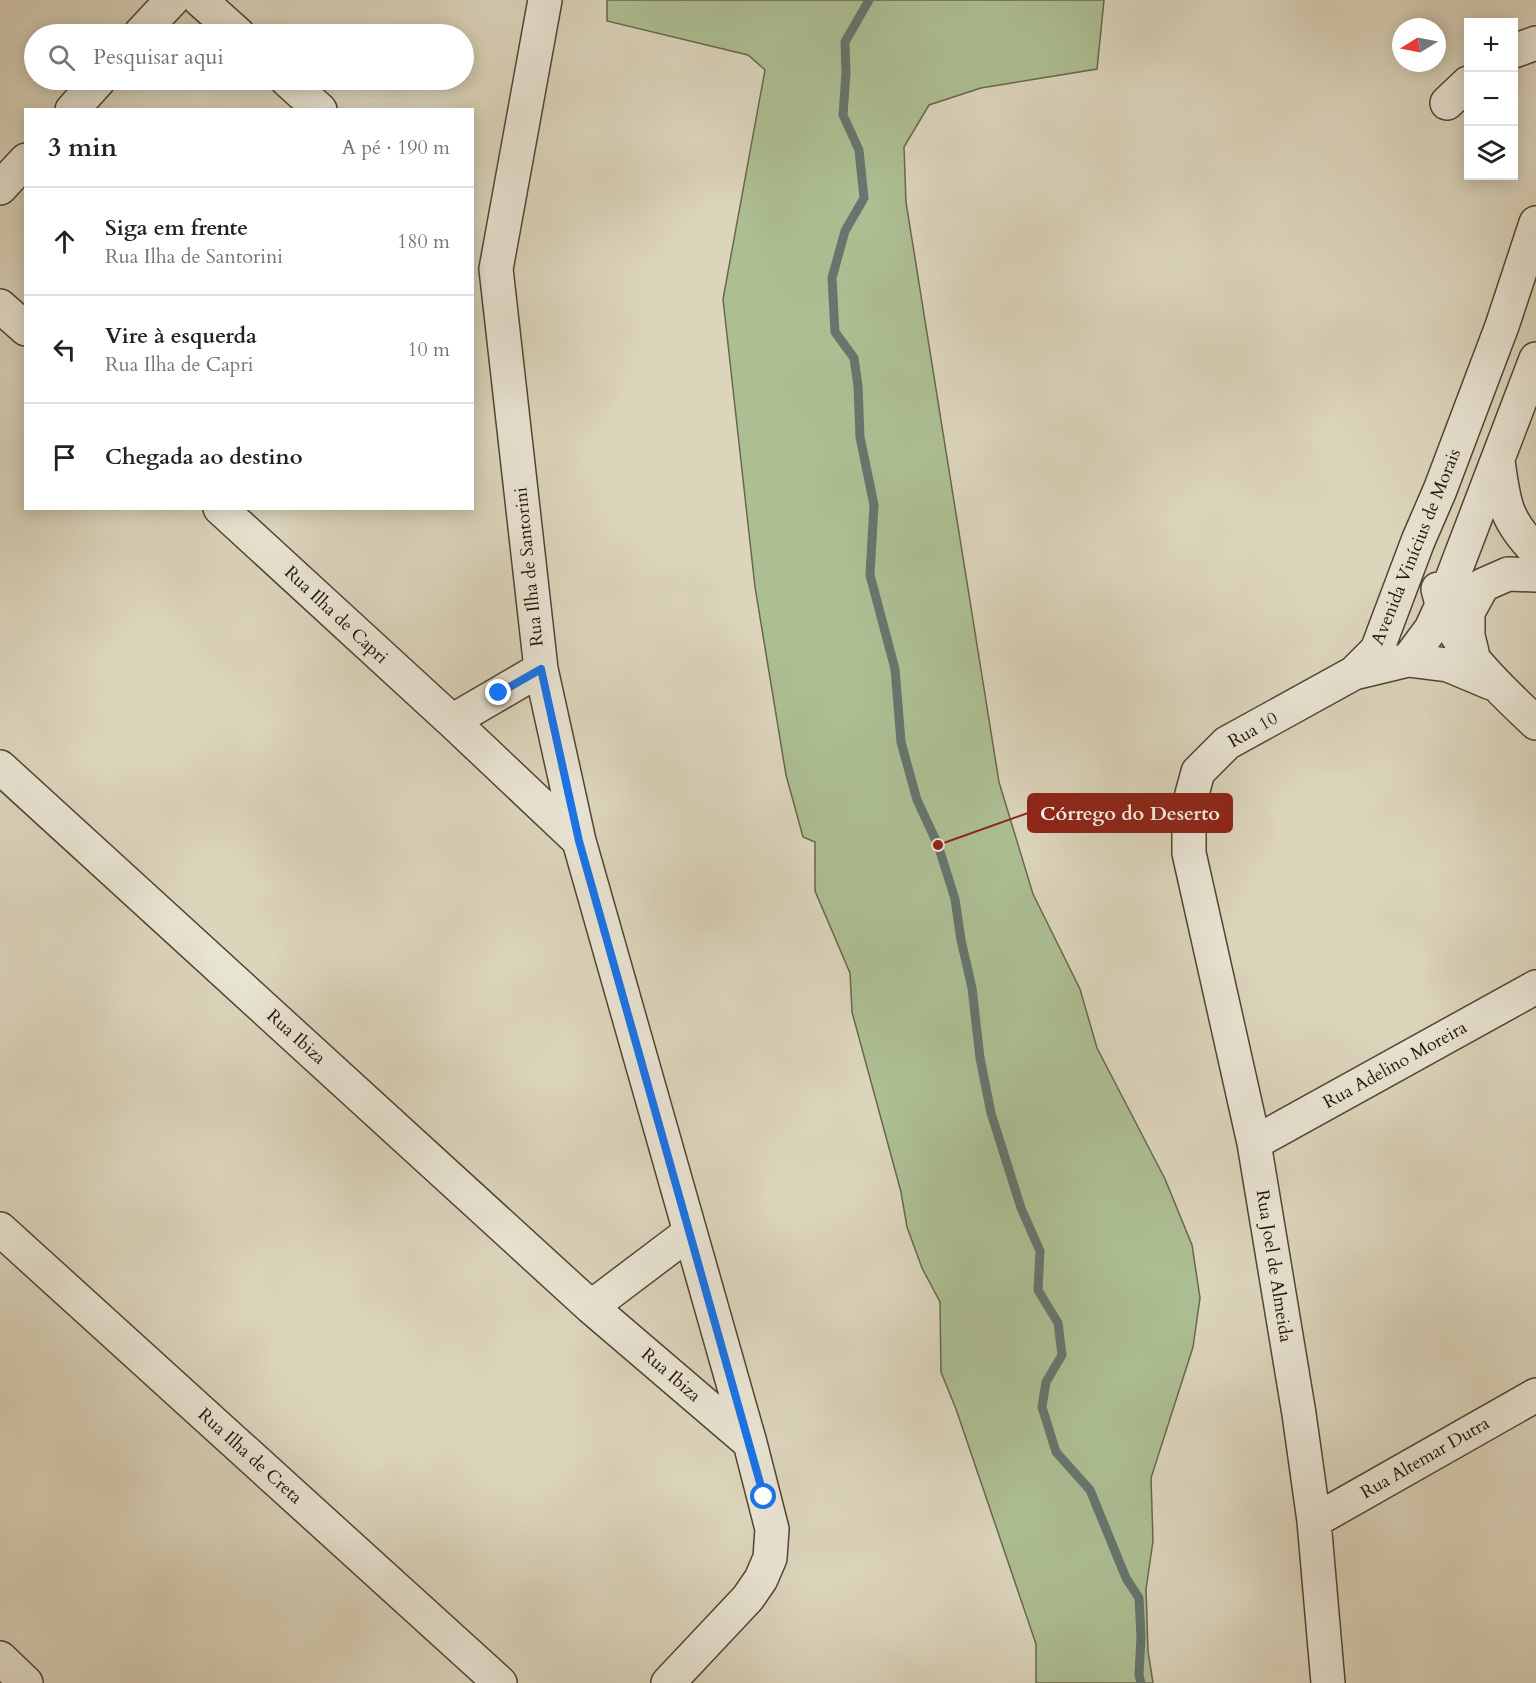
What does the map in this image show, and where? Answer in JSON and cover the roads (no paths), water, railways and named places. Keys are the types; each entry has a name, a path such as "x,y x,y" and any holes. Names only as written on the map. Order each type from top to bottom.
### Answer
{"street":[{"path":"149,24 172,0"},
{"path":"200,0 227,24"},
{"name":"Rua Ilha de Santorini","path":"545,0 484,259 541,669 579,841 750,1443 772,1529 770,1558 761,1579 748,1598 668,1683"},
{"path":"1518,50 1536,43"},
{"path":"74,108 90,90"},
{"path":"298,90 318,108"},
{"path":"0,188 24,162"},
{"name":"Avenida Vinícius de Morais","path":"1354,673 1377,650 1502,326 1526,284 1536,223"},
{"path":"0,306 24,328"},
{"name":"Avenida Vinícius de Morais","path":"1354,673 1408,660 1431,629 1536,359"},
{"path":"1498,460 1504,504 1518,532 1536,551"},
{"path":"1440,490 1432,556 1442,605 1485,673 1536,723"},
{"name":"Rua Ilha de Capri","path":"222,510 579,841"},
{"path":"1485,673 1468,636 1468,612 1483,585 1508,574 1536,575"},
{"path":"1408,660 1485,673"},
{"path":"452,722 541,669"},
{"name":"Rua 10","path":"1190,854 1189,805 1198,772 1227,743 1354,673"},
{"name":"Rua Ibiza","path":"0,767 591,1307 750,1443"},
{"name":"Rua Joel de Almeida","path":"1190,854 1254,1143 1299,1414 1314,1521 1329,1683"},
{"name":"Rua Adelino Moreira","path":"1254,1143 1536,987"},
{"name":"Rua Ilha de Creta","path":"0,1229 500,1683"},
{"path":"591,1307 689,1233"},
{"name":"Rua Altemar Dutra","path":"1314,1521 1536,1395"},
{"path":"0,1658 26,1683"}],"waterway":[{"path":"869,0 845,42 846,73 843,115 859,150 864,198 845,231 832,278 835,332 854,358 858,386 860,437 874,505 870,575 895,669 901,742 917,800 938,845 955,899 972,988 980,1058 991,1113 1021,1208 1040,1251 1038,1290 1058,1323 1062,1355 1046,1382 1042,1407 1056,1452 1090,1490 1126,1578 1139,1598 1141,1637 1139,1675 1141,1683"}],"place":[{"name":"Córrego do Deserto","path":"938,845"}]}
